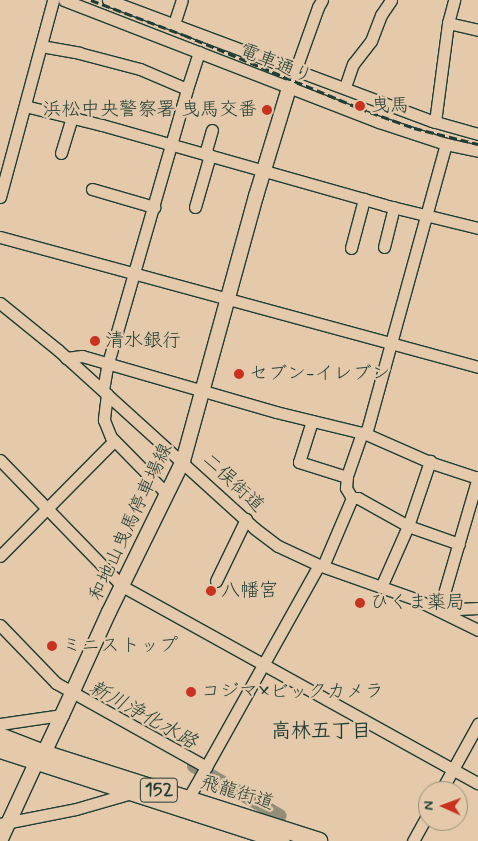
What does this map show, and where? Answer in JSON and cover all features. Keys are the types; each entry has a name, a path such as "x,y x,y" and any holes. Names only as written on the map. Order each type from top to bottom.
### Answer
{"highway":[{"name":"飛龍街道","path":"0,736 40,758 131,793 185,804 282,841"},
{"name":"飛龍街道","path":"0,750 40,758 185,804 319,841"}],"main road":[{"name":"和地山曳馬停車場線","path":"0,840 5,823 62,715 166,493 183,461 227,300 289,88"}],"street":[{"path":"0,197 53,0"},
{"name":"電車通り","path":"64,0 289,88 446,144 478,151"},
{"name":"電車通り","path":"108,0 294,71 435,122 478,134"},
{"path":"174,24 182,0"},
{"path":"289,88 322,0"},
{"path":"346,84 353,64 371,40 381,15 390,0"},
{"path":"435,122 448,23 454,0"},
{"path":"448,23 478,30"},
{"path":"41,46 79,53 140,69 187,89"},
{"path":"166,493 114,441 104,420 105,392 108,364 199,52"},
{"path":"25,106 208,154 364,199 478,228"},
{"path":"61,153 72,117"},
{"path":"195,207 212,130"},
{"path":"352,498 346,488 347,477 364,433 446,144"},
{"path":"92,189 154,207"},
{"path":"351,248 364,199"},
{"path":"384,247 394,207"},
{"path":"0,237 478,367"},
{"name":"二俣街道","path":"0,303 105,392 278,546 321,565 440,610 478,630"},
{"path":"66,358 82,356 202,391 364,433 430,462 478,478 440,610 478,608"},
{"path":"312,421 299,462 347,477"},
{"path":"0,556 114,441"},
{"path":"0,460 122,586 478,783"},
{"path":"381,587 408,526 430,462"},
{"path":"352,498 358,498 408,526 459,544"},
{"path":"185,804 321,565 352,498"},
{"path":"216,581 246,519"},
{"path":"0,625 71,696 206,767"},
{"path":"0,724 62,715"},
{"path":"446,781 478,724"},
{"path":"5,823 76,809 131,793"}],"waterway":[{"name":"新川浄化水路","path":"194,766 280,816"}],"railway":[{"path":"91,0 184,35 359,108 414,128 478,144"}],"place":[{"name":"曳馬","path":"360,106"},
{"name":"浜松中央警察署 曳馬交番","path":"267,110"},
{"name":"清水銀行","path":"95,341"},
{"name":"セブン-イレブン","path":"239,374"},
{"name":"八幡宮","path":"211,591"},
{"name":"ひくま薬局","path":"360,603"},
{"name":"ミニストップ","path":"52,646"},
{"name":"コジマ×ビックカメラ","path":"191,692"}],"district":[{"name":"高林五丁目","path":"321,731"}]}
